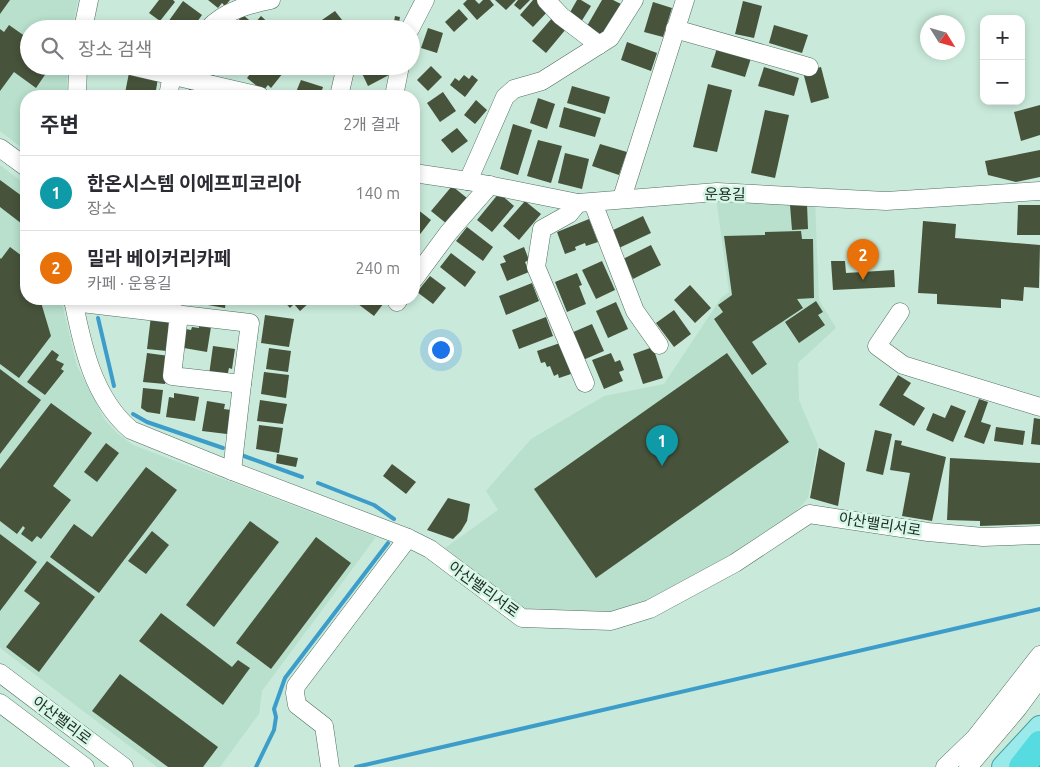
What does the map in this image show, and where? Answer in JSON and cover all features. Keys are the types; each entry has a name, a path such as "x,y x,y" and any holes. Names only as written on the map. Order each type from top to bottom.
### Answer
{"highway":[{"path":"1022,767 1040,744"}],"main road":[{"path":"1003,767 1040,727"}],"street":[{"path":"85,20 89,0"},
{"path":"218,20 246,6 271,0"},
{"path":"415,20 425,0"},
{"path":"546,0 561,16 599,46"},
{"path":"468,181 505,97 510,91 542,81 610,38 634,0"},
{"path":"622,198 685,0"},
{"path":"675,29 808,66"},
{"path":"77,90 78,75"},
{"path":"170,90 174,75"},
{"path":"191,75 240,90"},
{"path":"340,90 344,75"},
{"path":"395,90 398,75"},
{"path":"0,148 20,163"},
{"name":"운용길","path":"420,174 586,203 622,198 717,192 886,201 1040,191"},
{"path":"420,271 449,232 490,185"},
{"path":"585,383 536,267 542,229 586,203 635,311 659,345"},
{"name":"아산밸리서로","path":"74,305 90,366 98,385 119,420 130,430 408,538 430,550 522,618 612,621 650,609 735,563 809,514 928,532 983,537 1040,535"},
{"path":"111,305 250,323 232,471"},
{"path":"900,312 877,346 904,365 1040,407"},
{"path":"179,314 172,376 242,384"},
{"path":"330,766 324,726 297,704 296,686 408,538"},
{"path":"944,767 975,738 1040,655"},
{"name":"아산밸리로","path":"0,673 124,767"},
{"path":"968,767 1018,708 1040,678"},
{"name":"아산밸리로","path":"0,703 85,767"}],"shaded area":[{"path":"0,0 78,0 74,20 20,20 20,75 67,75 66,90 20,90 20,146 0,131"},
{"path":"0,165 20,180 20,305 62,305 77,366 105,420 117,433 133,445 376,537 262,691 259,714 220,767 157,767 0,648"},
{"path":"716,198 815,200 819,300 836,328 798,363 799,400 818,445 808,498 789,519 754,544 664,595 616,614 530,614 445,548 498,510 486,491 531,439 604,396 664,384 721,298 729,292"}],"building":[{"path":"0,0 10,0 0,14"},
{"path":"159,0 173,0 175,2 161,20 149,13"},
{"path":"208,0 230,0 225,6 222,3 218,8"},
{"path":"467,0 475,0 479,4 483,0 490,0 494,5 477,20 463,4"},
{"path":"495,0 516,0 506,10"},
{"path":"518,0 530,0 520,10 514,5"},
{"path":"533,0 538,0 549,10 533,27 520,15"},
{"path":"577,0 581,0 591,6 581,22 569,14"},
{"path":"602,0 613,0 621,4 602,35 587,26"},
{"path":"183,1 202,15 198,20 169,20"},
{"path":"743,1 762,6 754,38 735,34"},
{"path":"653,2 672,8 663,37 644,32"},
{"path":"459,9 468,19 454,32 445,22"},
{"path":"335,11 342,20 322,20"},
{"path":"243,15 249,20 239,20"},
{"path":"395,16 400,17 399,20 394,20"},
{"path":"553,17 566,29 546,53 532,41"},
{"path":"9,25 20,33 20,75 45,75 36,88 14,72 0,91 0,29 4,32"},
{"path":"774,25 808,35 802,53 769,43"},
{"path":"428,28 443,33 437,53 421,48"},
{"path":"627,42 657,53 651,71 621,60"},
{"path":"717,48 751,58 745,77 711,67"},
{"path":"431,66 442,77 428,91 417,80"},
{"path":"764,67 799,78 794,96 758,86"},
{"path":"821,67 829,98 811,103 803,72"},
{"path":"129,75 158,78 156,90 126,90"},
{"path":"249,75 281,75 271,88 268,85 264,90 247,78"},
{"path":"363,75 389,75 368,86"},
{"path":"464,75 469,79 472,75 478,80 465,97 450,85 455,78 459,81"},
{"path":"301,80 323,87 322,90 297,90"},
{"path":"708,84 732,90 717,152 693,147"},
{"path":"572,86 610,97 605,114 567,103"},
{"path":"443,92 456,111 440,122 427,103"},
{"path":"538,98 555,104 547,129 530,123"},
{"path":"476,100 487,110 475,124 464,115"},
{"path":"1040,105 1040,135 1021,141 1014,112"},
{"path":"564,107 601,118 595,137 559,127"},
{"path":"765,110 789,115 775,178 751,173"},
{"path":"513,124 532,130 518,175 500,169"},
{"path":"457,128 468,141 452,153 441,140"},
{"path":"538,140 562,146 551,183 527,176"},
{"path":"600,144 627,152 619,175 592,166"},
{"path":"1040,150 1040,177 1016,182 988,175 985,161"},
{"path":"565,153 589,159 582,189 558,183"},
{"path":"0,180 20,195 20,222 0,207"},
{"path":"452,186 467,198 447,224 431,211"},
{"path":"499,193 514,206 492,232 477,220"},
{"path":"525,201 541,214 519,240 503,226"},
{"path":"807,204 808,229 792,230 790,205"},
{"path":"1018,205 1040,205 1040,235 1017,235"},
{"path":"420,211 431,220 420,234"},
{"path":"643,216 651,233 619,248 611,231"},
{"path":"589,219 598,242 586,246 585,243 575,247 576,250 565,254 557,232"},
{"path":"923,221 956,224 955,238 1040,245 1039,288 1024,287 1023,301 1001,299 1001,308 937,304 937,294 918,293"},
{"path":"467,227 493,247 483,261 456,241"},
{"path":"801,231 802,239 813,239 814,298 797,299 803,308 752,342 767,364 752,375 714,319 723,312 718,305 732,295 724,236 765,235 765,232"},
{"path":"651,245 661,265 633,279 623,259"},
{"path":"10,247 20,254 20,305 42,305 51,336 19,378 0,364 1,259"},
{"path":"524,247 529,260 525,262 529,272 507,281 500,264 506,262 503,256"},
{"path":"451,253 476,272 465,287 440,267"},
{"path":"602,261 615,290 596,299 582,270"},
{"path":"831,261 845,261 846,273 894,270 895,287 833,290"},
{"path":"577,273 582,285 579,286 586,304 567,312 555,282"},
{"path":"430,276 446,288 433,304 420,294 420,288"},
{"path":"532,283 539,301 506,315 499,296"},
{"path":"690,285 711,308 695,323 674,300"},
{"path":"816,301 823,312 818,315 825,325 799,343 785,322"},
{"path":"616,302 628,329 608,338 596,311"},
{"path":"208,305 225,305 225,308"},
{"path":"295,305 307,305 300,311"},
{"path":"359,305 382,305 374,316"},
{"path":"674,310 691,334 674,347 656,323"},
{"path":"265,315 294,319 289,347 261,343"},
{"path":"151,316 165,318 170,325 167,351 147,349"},
{"path":"546,317 553,336 519,349 512,330"},
{"path":"592,324 604,351 583,360 571,333"},
{"path":"199,325 211,327 207,352 184,348 186,329 191,330 192,327 199,328"},
{"path":"560,343 571,374 559,378 558,374 554,376 550,366 547,367 545,362 541,363 537,351"},
{"path":"213,346 235,349 232,369 229,368 227,377 209,375"},
{"path":"653,347 663,378 643,384 633,354"},
{"path":"269,348 291,351 288,372 266,369"},
{"path":"52,350 59,355 56,360 64,364 61,369 64,371 45,395 27,382"},
{"path":"147,353 169,356 165,384 143,382"},
{"path":"611,353 615,362 620,360 624,370 619,372 623,381 604,389 592,360"},
{"path":"727,353 789,442 596,578 534,489"},
{"path":"0,369 41,400 0,454"},
{"path":"264,372 289,375 286,398 261,394"},
{"path":"898,375 911,383 903,395 925,408 914,426 879,405"},
{"path":"143,388 163,390 160,414 147,412 141,408"},
{"path":"174,393 199,397 195,421 166,417 169,397 174,398"},
{"path":"979,399 988,402 981,422 991,425 984,444 964,437"},
{"path":"260,400 287,404 283,424 257,421"},
{"path":"207,401 225,404 224,409 231,410 227,434 202,431"},
{"path":"51,403 92,433 53,486 71,500 41,539 37,536 32,542 21,534 25,528 23,526 17,534 0,521 0,469"},
{"path":"951,405 966,411 953,442 926,430 933,413 945,418"},
{"path":"1034,418 1040,419 1040,445 1031,444"},
{"path":"259,425 283,428 279,453 256,449"},
{"path":"996,427 1025,431 1023,445 994,441"},
{"path":"875,430 892,434 883,475 866,471"},
{"path":"895,440 902,441 901,445 946,457 932,521 902,516 910,473 890,470"},
{"path":"106,443 119,453 97,482 84,472"},
{"path":"819,448 845,463 838,506 810,498"},
{"path":"277,454 298,458 296,467 276,463"},
{"path":"950,458 1040,463 1040,524 980,526 980,521 947,520"},
{"path":"392,464 416,482 406,494 383,476"},
{"path":"146,467 177,490 99,593 50,557 74,524 92,537"},
{"path":"448,498 470,504 467,521 453,539 427,530"},
{"path":"250,521 279,542 214,627 186,605"},
{"path":"152,531 169,545 146,574 128,561"},
{"path":"0,534 37,562 0,611"},
{"path":"316,537 351,563 271,669 236,643"},
{"path":"47,561 95,597 39,672 6,647 40,603 24,591"},
{"path":"161,613 232,667 238,660 250,668 223,705 139,641"},
{"path":"120,674 218,747 203,767 168,767 92,711"}],"waterway":[{"path":"98,318 114,386"},
{"path":"133,414 147,422 223,448"},
{"path":"241,455 302,477"},
{"path":"318,483 374,505 394,519"},
{"path":"256,767 274,730 276,717 274,709 285,678 388,543"},
{"path":"356,767 1040,609"}],"place":[{"name":"밀라 베이커리카페","path":"863,280"},
{"name":"한온시스템 이에프피코리아","path":"662,466"}]}
